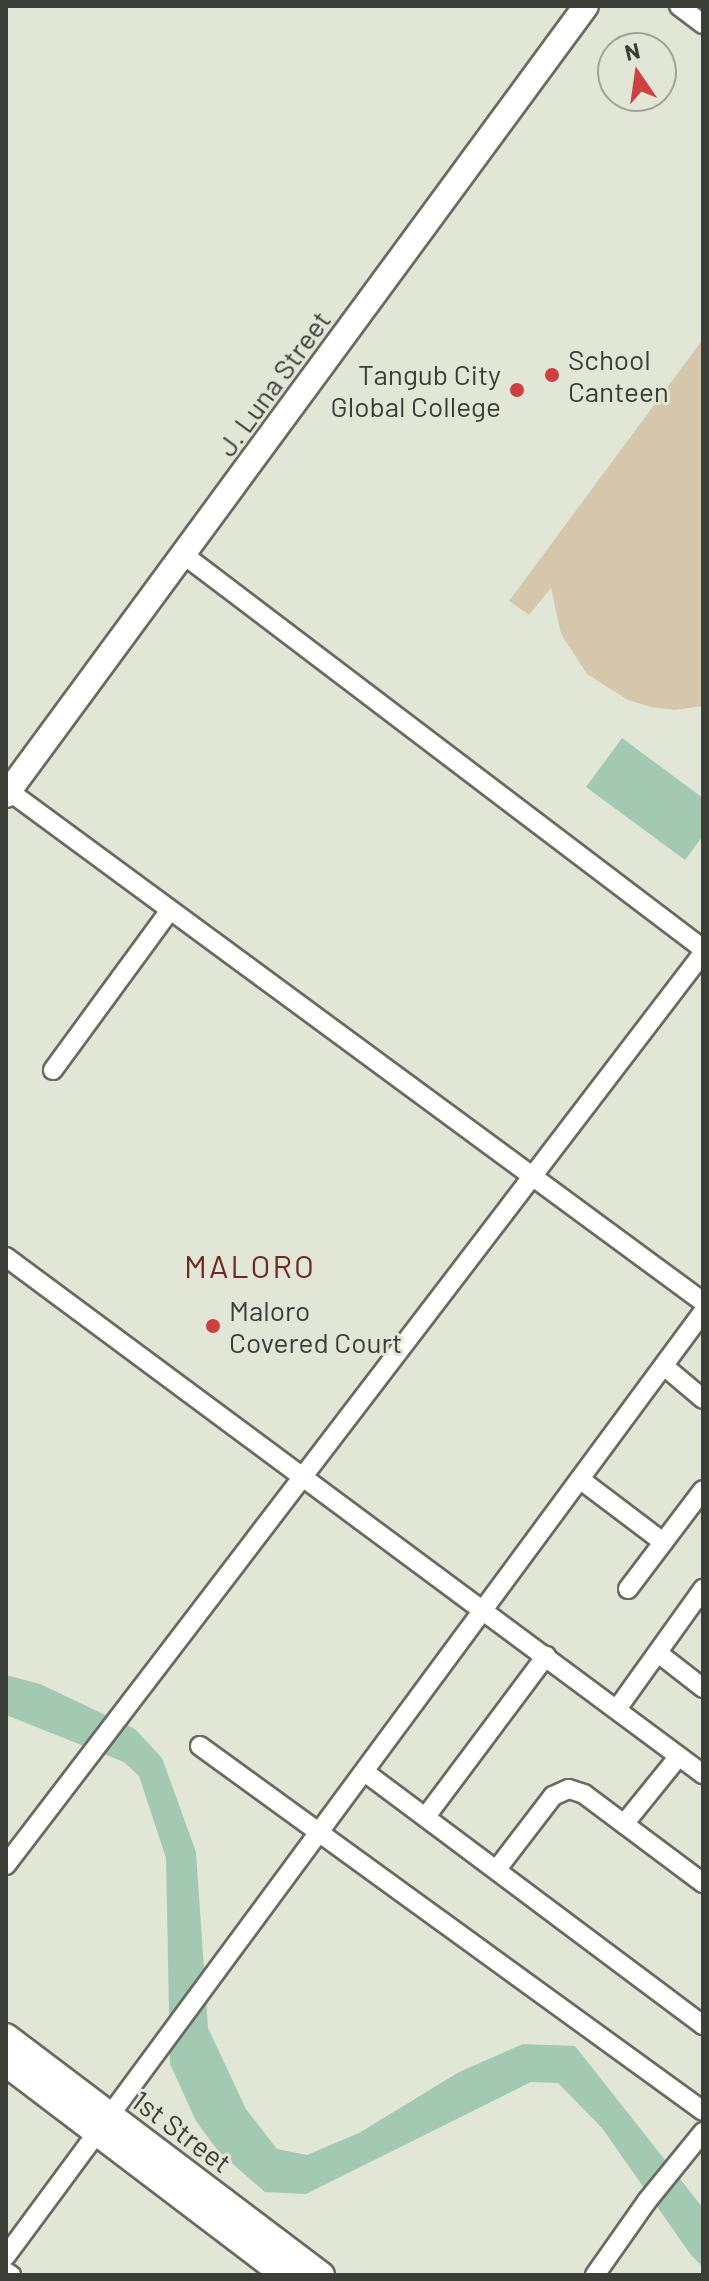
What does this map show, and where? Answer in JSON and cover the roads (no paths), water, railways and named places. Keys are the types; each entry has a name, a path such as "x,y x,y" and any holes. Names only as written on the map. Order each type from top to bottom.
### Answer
{"main road":[{"name":"1st Street","path":"6,2037 103,2126"},
{"name":"1st Street","path":"6,2063 103,2126 281,2263 321,2275"}],"street":[{"name":"J. Luna Street","path":"7,793 586,6"},
{"path":"679,6 703,24"},
{"path":"6,1865 703,951 184,555"},
{"path":"7,793 703,1302"},
{"path":"53,1070 170,910"},
{"path":"6,1257 703,1774"},
{"path":"6,2256 165,2038 366,1773 703,1312"},
{"path":"664,1366 703,1399"},
{"path":"581,1480 663,1542"},
{"path":"628,1589 703,1490"},
{"path":"617,1709 703,1589"},
{"path":"658,1653 703,1688"},
{"path":"427,1815 546,1656"},
{"path":"200,1746 703,2111"},
{"path":"624,1824 679,1756"},
{"path":"366,1773 427,1815 703,2025"},
{"path":"497,1869 560,1791 584,1794 703,1883"},
{"path":"595,2275 647,2201 703,2132"}],"place":[{"name":"School Canteen","path":"552,375"},
{"name":"Tangub City Global College","path":"517,390"},
{"name":"Maloro Covered Court","path":"213,1326"}],"district":[{"name":"MALORO","path":"250,1265"}]}
